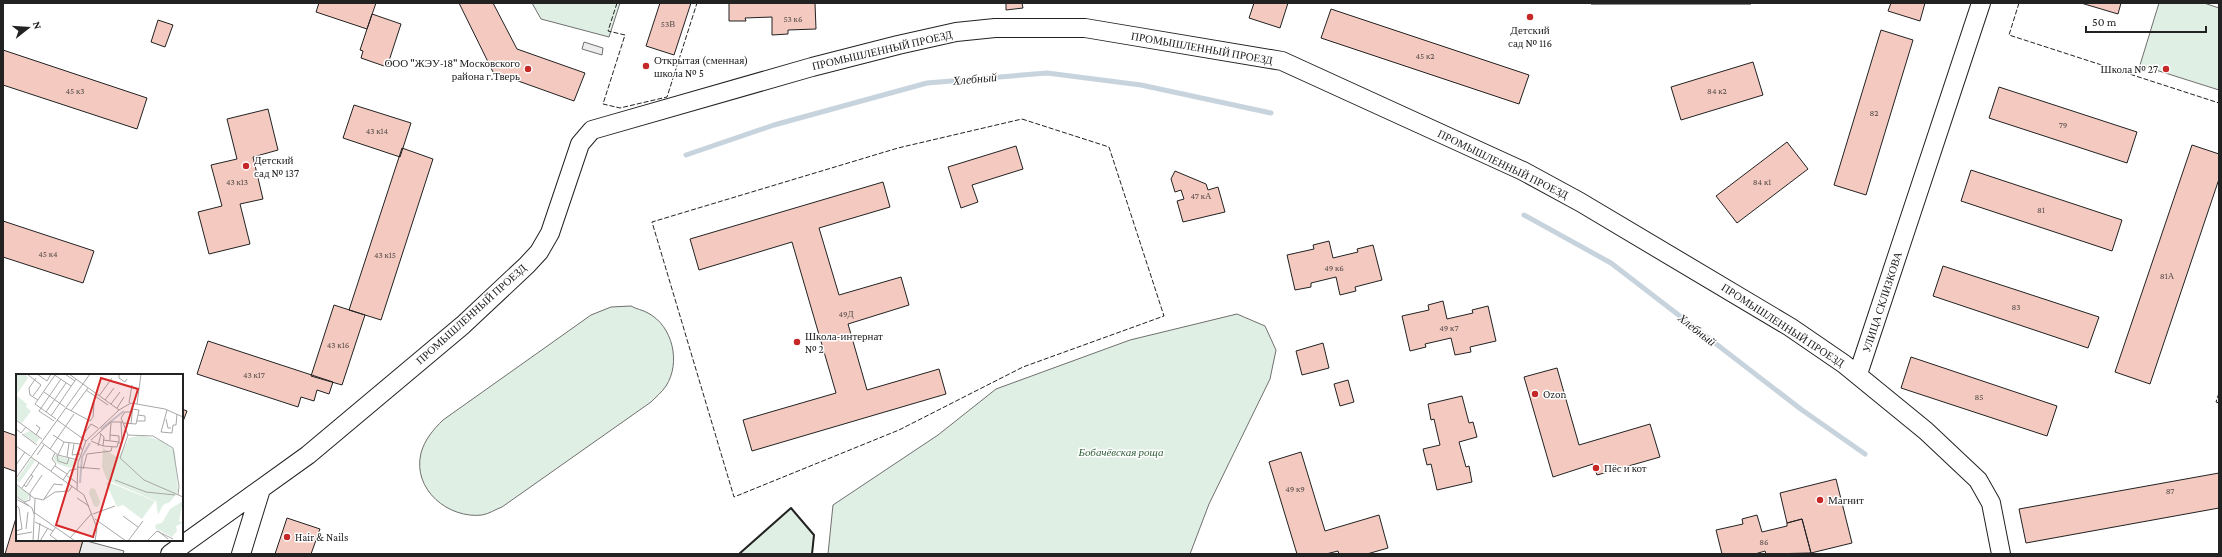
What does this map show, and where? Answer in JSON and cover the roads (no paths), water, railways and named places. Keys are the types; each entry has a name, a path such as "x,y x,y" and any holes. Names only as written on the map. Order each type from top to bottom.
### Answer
{"street":[{"name":"УЛИЦА СКЛИЗКОВА","path":"1858,374 1981,3"},
{"name":"ПРОМЫШЛЕННЫЙ ПРОЕЗД","path":"170,554 308,455 463,325 535,256 555,223 580,144 592,130 805,69 956,32 995,28 1085,28 1282,61 1517,168 1580,202 1790,327 1858,374"},
{"path":"1858,374 1926,431 1978,480 1991,503 2001,554"},
{"path":"240,554 261,489"}],"waterway":[{"name":"Хлебный","path":"686,155 774,125 927,83 1047,73 1141,85 1271,113"},
{"name":"Хлебный","path":"1524,215 1611,263 1802,410 1865,454"}],"place":[{"name":"Детский сад № 116","path":"1530,17"},
{"name":"Открытая (сменная) школа № 5","path":"646,66"},
{"name":"ООО \"ЖЭУ-18\" Московского района г.Тверь","path":"528,69"},
{"name":"Школа № 27","path":"2166,69"},
{"name":"Детский сад № 137","path":"246,166"},
{"name":"Школа-интернат № 2","path":"797,342"},
{"name":"Ozon","path":"1535,394"},
{"name":"Пёс и кот","path":"1596,468"},
{"name":"Магнит","path":"1820,500"},
{"name":"Hair & Nails","path":"287,537"}],"park label":[{"name":"Бобачёвская роща","path":"1121,452"}]}
